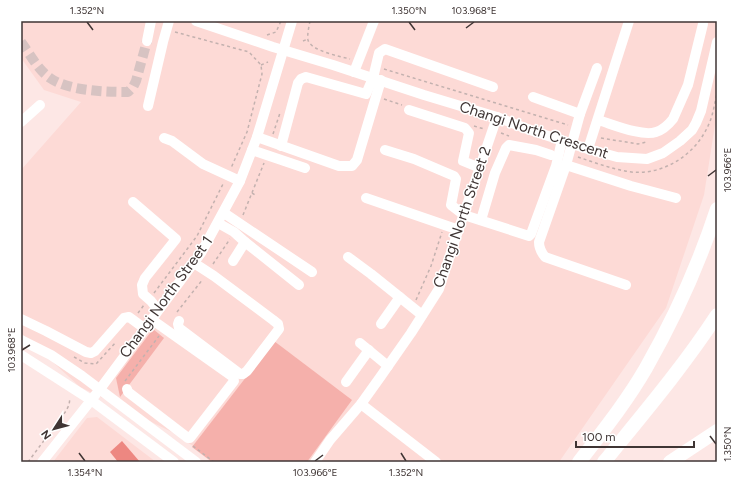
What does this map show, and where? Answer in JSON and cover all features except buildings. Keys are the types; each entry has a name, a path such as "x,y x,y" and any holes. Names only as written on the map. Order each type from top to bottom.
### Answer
{"highway":[{"path":"579,462 614,417 646,368 678,307 717,209"},
{"path":"604,462 663,389 699,342 717,315"},
{"path":"670,462 717,431"}],"street":[{"path":"147,41 151,21"},
{"name":"Changi North Crescent","path":"196,21 497,117 530,130 588,149 617,157 647,159 663,153 692,130 701,112 717,42"},
{"name":"Changi North Street 1","path":"42,462 100,389 144,328 194,263 224,213 240,181 257,137 292,21"},
{"path":"354,72 374,21"},
{"path":"588,149 629,21"},
{"path":"598,120 642,133 655,133 670,123 688,85 703,24"},
{"path":"148,106 168,25"},
{"path":"257,137 339,166 352,166 357,160 377,79 376,67 379,53 385,50 493,87"},
{"path":"384,150 414,159 454,176 456,179 451,205 464,215 529,236 556,166 567,142 576,128 597,68"},
{"path":"281,146 298,83 301,78 306,77 325,81 366,94 377,79"},
{"path":"533,97 580,114"},
{"path":"21,122 40,105"},
{"path":"409,110 466,128 469,133 463,161 480,168"},
{"name":"Changi North Street 2","path":"314,462 330,440 361,404 440,289 497,117"},
{"path":"164,138 172,141 203,164 240,181"},
{"path":"567,142 566,165 539,242 541,252 545,257 626,285"},
{"path":"481,220 495,173 506,148 509,145 536,150 551,155"},
{"path":"252,150 305,168"},
{"path":"566,165 631,186 676,198"},
{"path":"366,198 459,230"},
{"path":"133,202 176,239 142,285 143,294 158,310"},
{"path":"224,213 237,228 245,242 299,285"},
{"path":"218,223 237,228 312,272"},
{"path":"233,261 245,242"},
{"path":"348,257 422,315"},
{"path":"179,321 179,328 240,374 247,371 279,329 278,324 273,320 194,263"},
{"path":"381,324 400,297"},
{"path":"21,320 86,352 91,353 95,351 124,318 129,317 144,328"},
{"path":"126,386 128,392 190,438 234,382 233,377 151,319"},
{"path":"21,340 51,355 100,389 196,462"},
{"path":"360,343 388,366"},
{"path":"346,382 369,350"},
{"path":"21,355 90,400 174,462"},
{"path":"361,404 436,462"}],"path":[{"path":"263,34 266,35 277,33 281,21"},
{"path":"310,21 308,39 311,44 316,48 358,62"},
{"path":"132,320 197,236 247,132 262,74 261,65 249,52 168,25"},
{"path":"303,41 308,39"},
{"path":"261,65 268,62"},
{"path":"376,67 576,128"},
{"path":"707,128 711,119 717,94"},
{"path":"270,142 280,112"},
{"path":"593,136 612,141 638,144"},
{"path":"126,386 164,329 208,272 237,228 266,156"},
{"path":"252,193 257,196"},
{"path":"72,355 89,364 96,364 118,338"},
{"path":"88,369 89,364"},
{"path":"28,462 66,411 70,400 69,394"},
{"path":"189,444 214,462"}],"shaded area":[{"path":"21,21 717,21 717,112 704,195 666,308 559,462 215,462 176,434 80,387 21,333 21,170 81,102 44,90 21,58"},
{"path":"153,329 164,338 120,397 116,378"},
{"path":"274,341 352,400 307,462 212,462 192,447"},
{"path":"97,417 156,462 53,462 87,418"},
{"path":"122,441 140,462 118,462 110,452"}],"tunnel":[{"path":"21,42 34,62 42,71 50,78 58,82 67,86 88,90 128,92 136,81 147,41"}]}
